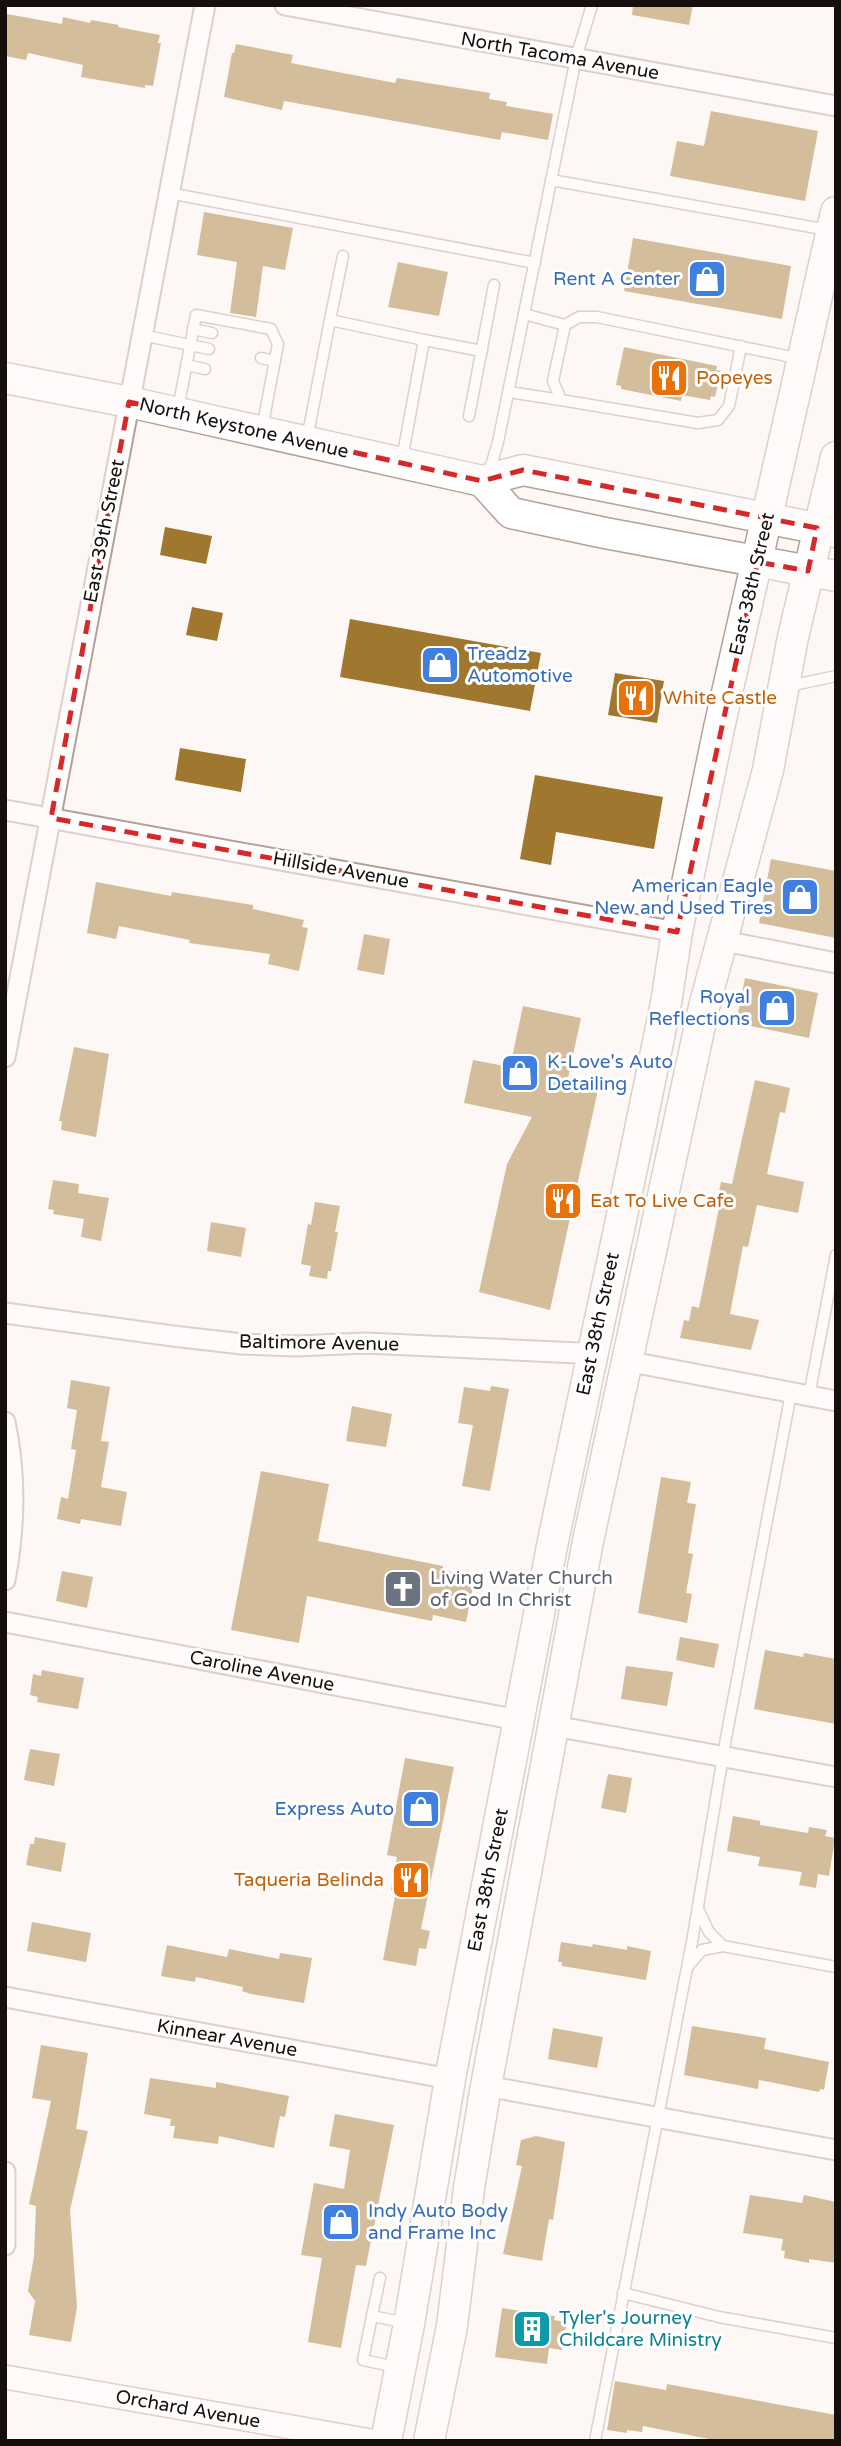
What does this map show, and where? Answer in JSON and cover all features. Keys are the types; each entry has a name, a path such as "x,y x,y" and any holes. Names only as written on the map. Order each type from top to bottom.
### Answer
{"main road":[{"name":"East 38th Street","path":"386,2441 409,2324 450,2079 591,1356 661,1028 677,932 719,728 834,221"},
{"name":"North Keystone Avenue","path":"5,378 129,402 485,481 523,470 827,530"},
{"name":"East 38th Street","path":"429,2441 452,2326 467,2201 486,2086 589,1541 704,1007 724,941 731,903 768,770 793,637 822,573 836,457"},
{"path":"485,481 511,513 822,573"}],"street":[{"name":"East 39th Street","path":"5,1057 205,5"},
{"name":"North Tacoma Avenue","path":"285,5 836,106"},
{"name":"Hillside Avenue","path":"5,810 677,932"},
{"path":"724,941 836,963"},
{"name":"Baltimore Avenue","path":"5,1313 242,1344 296,1346 379,1343 579,1353 591,1356"},
{"path":"626,1362 836,1401"},
{"path":"5,1422 13,1513 5,1580"},
{"name":"Caroline Avenue","path":"5,1622 518,1720"},
{"path":"554,1726 836,1777"},
{"name":"Kinnear Avenue","path":"5,1997 450,2079"},
{"path":"486,2086 836,2150"},
{"path":"5,2172 5,2245"},
{"name":"Orchard Avenue","path":"5,2377 371,2441"}],"lane":[{"path":"485,481 498,442 576,58 592,5"},
{"path":"551,180 834,221"},
{"path":"169,193 535,263"},
{"path":"306,442 343,256"},
{"path":"469,416 494,285"},
{"path":"524,314 565,325 579,317 597,317 802,359"},
{"path":"177,413 196,315 271,328 278,344 261,432"},
{"path":"330,320 482,351"},
{"path":"561,400 553,381 565,325"},
{"path":"193,329 212,332"},
{"path":"142,335 209,349"},
{"path":"401,463 424,340"},
{"path":"265,342 278,344"},
{"path":"509,392 698,423 718,420 729,407 741,346"},
{"path":"261,358 275,361"},
{"path":"186,365 205,369"},
{"path":"258,379 271,381"},
{"path":"785,687 836,676"},
{"path":"595,2441 698,1909 723,1756 800,1395 836,1255"},
{"path":"698,1909 709,1932 723,1946"},
{"path":"686,1968 702,1951 723,1946 836,1967"},
{"path":"380,2278 363,2360 400,2368"},
{"path":"623,2293 719,2317 836,2338"},
{"path":"372,2316 409,2324"}],"highlighted area":[{"path":"129,402 482,481 523,470 817,528 808,571 758,562 677,932 51,818"}],"building":[{"path":"633,5 693,5 689,25 632,15"},
{"path":"7,14 62,24 63,17 90,23 91,20 160,35 153,86 145,85 145,88 81,77 83,65 28,53 26,60 5,56"},
{"path":"236,44 293,55 291,63 395,83 397,78 490,93 489,99 507,102 506,106 553,114 548,140 502,132 500,140 284,101 282,110 224,97"},
{"path":"711,111 818,131 805,201 670,176 677,141 704,146"},
{"path":"204,212 293,228 285,270 263,266 256,317 230,313 237,262 197,255"},
{"name":"Rent A Center","path":"633,238 791,266 782,319 624,291"},
{"path":"398,262 448,272 439,316 388,307"},
{"name":"Popeyes","path":"624,347 717,366 716,370 721,371 715,397 711,396 710,400 682,395 681,401 621,389 621,386 616,385"},
{"path":"165,527 212,536 206,564 160,555"},
{"path":"192,607 223,613 217,641 186,635"},
{"name":"Treadz Automotive","path":"350,619 541,653 530,711 340,677"},
{"name":"White Castle","path":"615,673 664,681 657,723 608,715"},
{"path":"180,748 246,759 241,792 175,780"},
{"path":"535,775 663,797 654,849 556,832 551,865 520,859"},
{"name":"American Eagle New and Used Tires","path":"771,859 836,871 836,938 759,923"},
{"path":"96,882 171,896 172,892 253,905 253,909 304,920 302,927 308,928 299,971 268,964 270,954 189,943 190,940 119,926 116,939 87,933"},
{"path":"364,934 390,939 384,975 357,970"},
{"name":"Royal Reflections","path":"745,978 818,993 809,1038 736,1023"},
{"path":"523,1006 581,1018 568,1078 599,1085 550,1310 479,1292 507,1164 532,1117 464,1103 473,1060 510,1067"},
{"path":"74,1047 109,1054 96,1137 61,1130 62,1121 59,1121"},
{"path":"755,1080 790,1088 785,1113 780,1112 767,1174 804,1182 798,1213 757,1205 748,1247 743,1246 730,1314 759,1320 751,1350 680,1338 684,1320 689,1321 692,1306 699,1308 720,1203 717,1202 721,1182 732,1184"},
{"path":"53,1180 79,1184 78,1193 109,1198 101,1241 81,1237 84,1219 53,1214 54,1210 48,1209"},
{"path":"315,1202 340,1206 335,1232 338,1232 327,1279 309,1276 311,1266 301,1264"},
{"path":"211,1222 246,1228 241,1257 207,1251"},
{"path":"71,1380 110,1387 101,1441 109,1442 101,1487 127,1492 121,1526 81,1519 80,1524 57,1519 61,1497 68,1499 76,1450 71,1449 77,1410 67,1408"},
{"path":"491,1386 509,1389 490,1491 462,1486 473,1425 458,1423 464,1387 490,1391"},
{"path":"352,1406 392,1414 386,1447 346,1441"},
{"path":"261,1471 329,1484 318,1541 443,1566 443,1570 475,1577 466,1622 433,1615 432,1621 307,1596 299,1643 231,1630"},
{"path":"661,1477 691,1482 687,1503 696,1504 688,1553 693,1554 686,1593 692,1594 687,1623 638,1613"},
{"path":"62,1571 93,1577 87,1608 56,1601"},
{"path":"680,1637 719,1644 714,1668 676,1660"},
{"path":"765,1650 803,1657 804,1653 836,1659 836,1724 754,1709"},
{"path":"626,1666 673,1672 667,1706 621,1699"},
{"path":"42,1670 84,1678 78,1709 37,1702 38,1697 30,1695 33,1674 41,1676"},
{"path":"30,1749 60,1754 54,1786 24,1780"},
{"path":"405,1758 454,1767 421,1929 430,1931 426,1949 419,1948 416,1966 383,1960 396,1891 391,1890 397,1857 387,1855"},
{"path":"608,1774 632,1778 626,1813 601,1808"},
{"path":"733,1816 760,1821 760,1825 808,1833 809,1827 827,1830 825,1836 835,1838 829,1876 818,1874 816,1888 799,1885 802,1872 758,1866 760,1857 727,1851"},
{"path":"35,1837 66,1843 61,1872 26,1865 30,1844 34,1844"},
{"path":"32,1922 91,1933 86,1962 27,1951"},
{"path":"561,1942 627,1950 627,1946 651,1951 646,1980 562,1966 562,1962 558,1962"},
{"path":"167,1945 227,1957 229,1949 279,1959 280,1953 312,1958 304,2003 251,1994 242,1991 243,1987 196,1977 195,1982 161,1976"},
{"path":"692,2026 766,2038 764,2049 829,2062 824,2090 820,2089 819,2092 759,2080 758,2089 684,2075"},
{"path":"553,2028 603,2037 597,2068 548,2059"},
{"path":"41,2045 88,2053 76,2129 88,2131 70,2210 77,2307 71,2342 29,2335 35,2301 28,2291 34,2256 36,2206 29,2204 51,2101 32,2098"},
{"path":"150,2078 216,2088 216,2082 289,2096 285,2117 280,2116 274,2148 219,2136 218,2144 173,2138 175,2126 170,2126 171,2119 144,2114"},
{"path":"335,2114 394,2125 366,2266 356,2265 341,2348 308,2342 322,2258 301,2255 314,2183 344,2189 350,2150 329,2146"},
{"path":"536,2136 565,2142 553,2220 549,2219 542,2261 503,2254 522,2166 516,2165 521,2140"},
{"path":"750,2195 802,2203 804,2195 836,2202 836,2263 809,2259 809,2263 784,2258 785,2251 781,2250 783,2239 743,2233"},
{"name":"Tyler's Journey Childcare Ministry","path":"502,2308 555,2316 554,2320 567,2322 562,2350 549,2348 547,2364 495,2357"},
{"path":"615,2381 666,2390 667,2384 836,2415 836,2441 719,2441 643,2426 642,2432 607,2430"}],"place":[{"name":"Rent A Center","path":"707,279"},
{"name":"Popeyes","path":"669,378"},
{"name":"Treadz Automotive","path":"440,665"},
{"name":"White Castle","path":"636,698"},
{"name":"American Eagle New and Used Tires","path":"800,897"},
{"name":"Royal Reflections","path":"777,1008"},
{"name":"K-Love's Auto Detailing","path":"520,1073"},
{"name":"Eat To Live Cafe","path":"563,1201"},
{"name":"Living Water Church of God In Christ","path":"403,1589"},
{"name":"Express Auto","path":"421,1809"},
{"name":"Taqueria Belinda","path":"411,1880"},
{"name":"Indy Auto Body and Frame Inc","path":"341,2222"},
{"name":"Tyler's Journey Childcare Ministry","path":"532,2329"}]}
